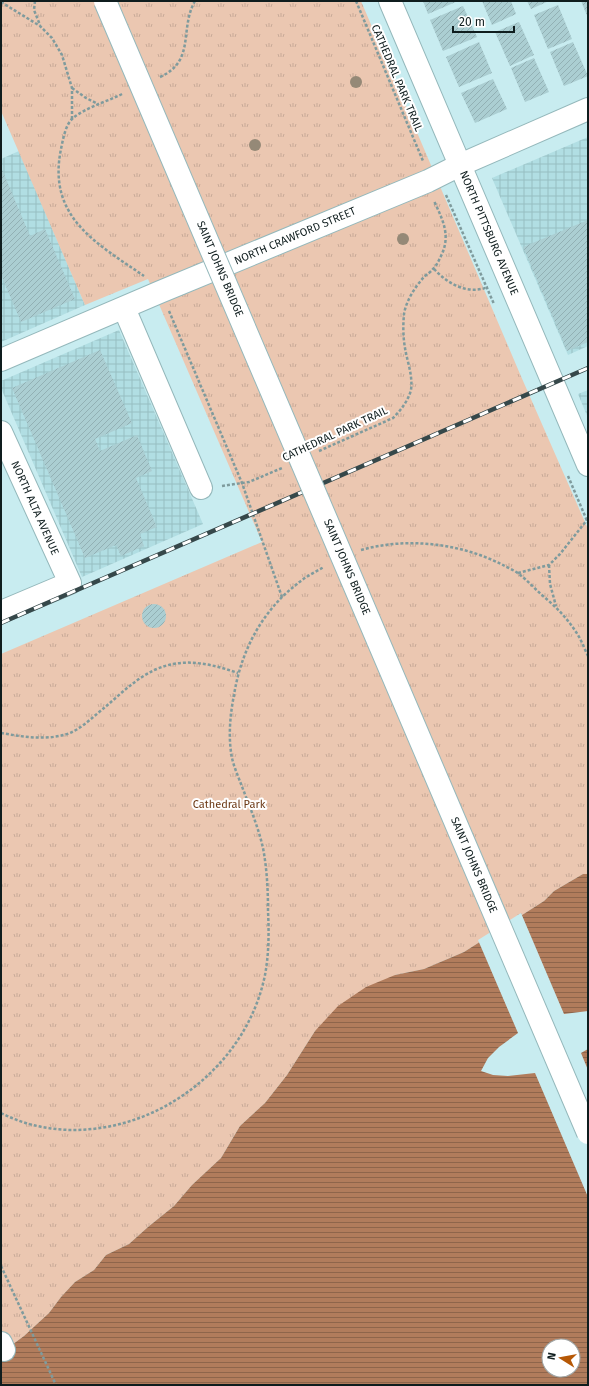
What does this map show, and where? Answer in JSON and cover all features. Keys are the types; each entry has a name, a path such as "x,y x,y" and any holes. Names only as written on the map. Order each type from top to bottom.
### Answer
{"street":[{"name":"SAINT JOHNS BRIDGE","path":"105,1 588,1133"},
{"name":"NORTH PITTSBURG AVENUE","path":"390,1 588,466"},
{"name":"NORTH CRAWFORD STREET","path":"1,360 428,181 460,165 588,109"},
{"path":"124,308 201,488"},
{"name":"NORTH ALTA AVENUE","path":"1,432 70,583 1,612"}],"path":[{"path":"35,1 34,10 40,26"},
{"path":"159,78 172,71 181,60 195,1"},
{"name":"CATHEDRAL PARK TRAIL","path":"356,1 423,162"},
{"path":"1,2 40,26 52,38 62,55 72,88 72,119 64,138 58,170 59,183 66,205 78,225 90,238 146,277"},
{"path":"72,88 98,104"},
{"path":"72,119 98,104 126,93"},
{"name":"CATHEDRAL PARK TRAIL","path":"317,452 393,418 400,410 410,391 410,372 404,346 404,313 413,292 424,277 434,269 446,242 446,233 434,200"},
{"path":"434,269 441,277 450,283 470,290 487,288 508,277"},
{"path":"168,308 242,483 282,597"},
{"name":"CATHEDRAL PARK TRAIL","path":"201,488 249,482 282,467"},
{"path":"518,573 531,571 549,565 560,554 588,519"},
{"path":"357,552 373,547 410,543 432,544 464,550 482,556 518,573 556,607 577,633 588,656"},
{"path":"1,1114 32,1125 56,1130 69,1130 122,1123 148,1114 172,1102 203,1080 225,1058 248,1023 255,1008 265,974 269,930 268,896 262,848 251,810 232,757 230,727 238,672 259,626 270,610 298,583 327,565"},
{"path":"549,565 550,584 556,607"},
{"path":"1,733 45,738 72,732 92,718 141,678 159,668 172,664 182,662 203,663 238,672"},
{"path":"1,1266 56,1385"}],"shaded area":[{"path":"588,137 588,346 568,355 492,178"},
{"path":"19,151 85,305 1,342 1,159"},
{"path":"119,330 203,524 82,577 1,388 1,381"},
{"path":"588,390 588,418 578,394"},
{"path":"583,874 588,874 588,1385 1,1385 1,1353 24,1336 49,1313 75,1282 94,1270 106,1255 129,1244 174,1206 192,1185 221,1158 240,1126 265,1103 287,1075 315,1031 338,1006 366,987 395,975 424,969 464,952 544,901 554,891"}],"green space":[{"name":"Cathedral Park","path":"1,1 361,1 520,374 588,529 588,874 583,874 554,891 544,901 464,952 424,969 395,975 315,1031 287,1075 265,1103 240,1126 221,1158 192,1185 174,1206 129,1244 106,1255 94,1270 75,1282 49,1313 24,1336 1,1353 1,654 262,542 148,279 85,305 1,111"}],"pier":[{"path":"521,913 564,1014 588,1011 588,1049 581,1053 588,1070 588,1197 535,1073 508,1076 493,1075 481,1071 488,1058 499,1047 518,1033 478,940"}],"building":[{"path":"423,1 458,1 428,14"},
{"path":"482,1 511,1 516,14 492,25"},
{"path":"527,1 549,1 531,9"},
{"path":"581,1 588,1 588,18"},
{"path":"558,5 572,39 548,49 534,15"},
{"path":"463,6 477,37 443,51 430,20"},
{"path":"519,22 534,55 510,66 495,32"},
{"path":"479,42 492,73 459,87 446,57"},
{"path":"573,42 588,76 564,86 550,52"},
{"path":"534,58 549,92 525,102 511,68"},
{"path":"493,79 507,109 475,123 461,93"},
{"path":"1,167 30,236 45,229 75,299 21,322 1,275"},
{"path":"588,220 588,342 567,351 523,247"},
{"path":"100,350 132,423 95,439 100,451 137,435 152,471 136,478 157,527 140,534 144,546 121,556 116,545 85,558 12,388"},
{"path":"154,604 163,607 166,616 163,625 154,628 145,625 142,616 145,607"}],"railway":[{"path":"1,623 588,368"}]}
